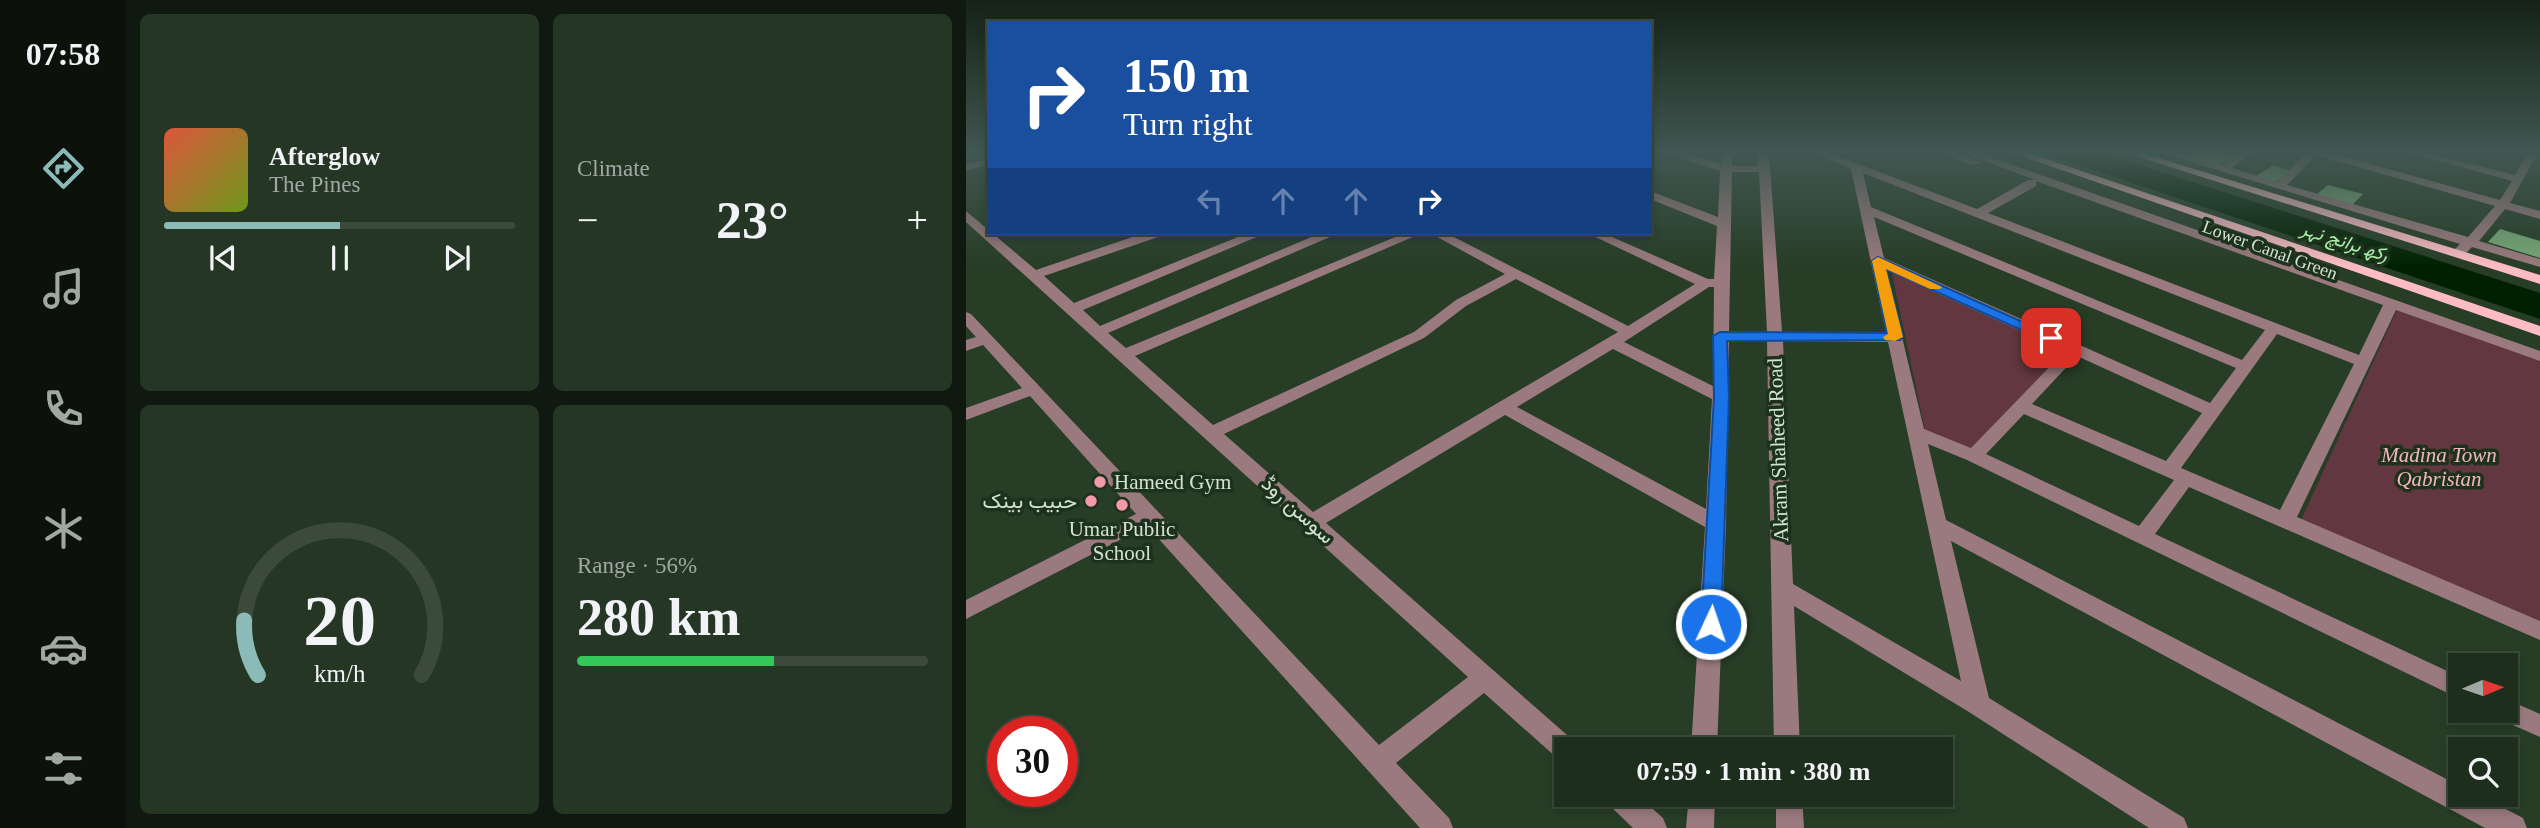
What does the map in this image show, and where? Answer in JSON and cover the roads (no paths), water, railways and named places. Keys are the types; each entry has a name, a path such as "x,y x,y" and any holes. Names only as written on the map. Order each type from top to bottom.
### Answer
{"main road":[{"path":"2129,191 2540,331"},
{"path":"2254,191 2540,280"}],"street":[{"path":"1705,737 1721,397 1720,336 1713,283 1724,224 1725,191"},
{"name":"Akram Shaheed Road","path":"1766,191 1775,337 1787,737"},
{"path":"1862,191 1978,704"},
{"path":"1917,191 2362,362"},
{"path":"1978,214 2019,191"},
{"name":"Lower Canal Green","path":"2054,191 2390,307"},
{"path":"2072,191 2390,307 2540,356"},
{"path":"2295,191 2540,263"},
{"path":"2453,191 2540,215"},
{"path":"2456,253 2470,242 2511,191"},
{"path":"1652,196 1724,224"},
{"path":"1866,209 2246,367"},
{"name":"سوسن روڈ","path":"966,215 986,228"},
{"name":"سوسن روڈ","path":"993,235 1034,275 1554,739"},
{"path":"1034,275 1150,235"},
{"path":"1073,309 1254,235"},
{"path":"1098,332 1327,235"},
{"path":"1124,355 1411,235"},
{"path":"1440,235 1629,332"},
{"path":"1598,235 1713,283"},
{"path":"1878,261 2213,411"},
{"path":"1211,433 1419,335 1461,303 1515,274"},
{"path":"1311,523 1713,283"},
{"path":"2286,521 2390,307"},
{"path":"966,317 976,342 1034,389 1439,828"},
{"path":"2142,537 2213,411 2274,328"},
{"path":"1720,336 1895,337"},
{"path":"1612,342 1721,397"},
{"path":"1974,456 2076,349"},
{"path":"966,414 1034,389"},
{"path":"2021,406 2540,631"},
{"path":"1504,407 1716,524"},
{"path":"1918,433 1974,456 2448,682"},
{"path":"966,610 1152,515"},
{"path":"1939,525 2513,828"},
{"path":"1782,588 1978,704 2174,828"},
{"path":"1378,761 1485,678"},
{"path":"2518,716 2540,726"},
{"path":"1630,807 1653,828"},
{"path":"1700,828 1701,807"},
{"path":"1789,807 1790,828"}],"water":[{"name":"رکھ برانچ نہر","path":"2155,191 2220,191 2540,293 2540,319"}],"place":[{"name":"Hameed Gym","path":"1100,482"},
{"name":"حبیب بینک","path":"1091,501"},
{"name":"Umar Public School","path":"1122,505"}],"park label":[{"name":"Madina Town Qabristan","path":"2439,467"}]}
